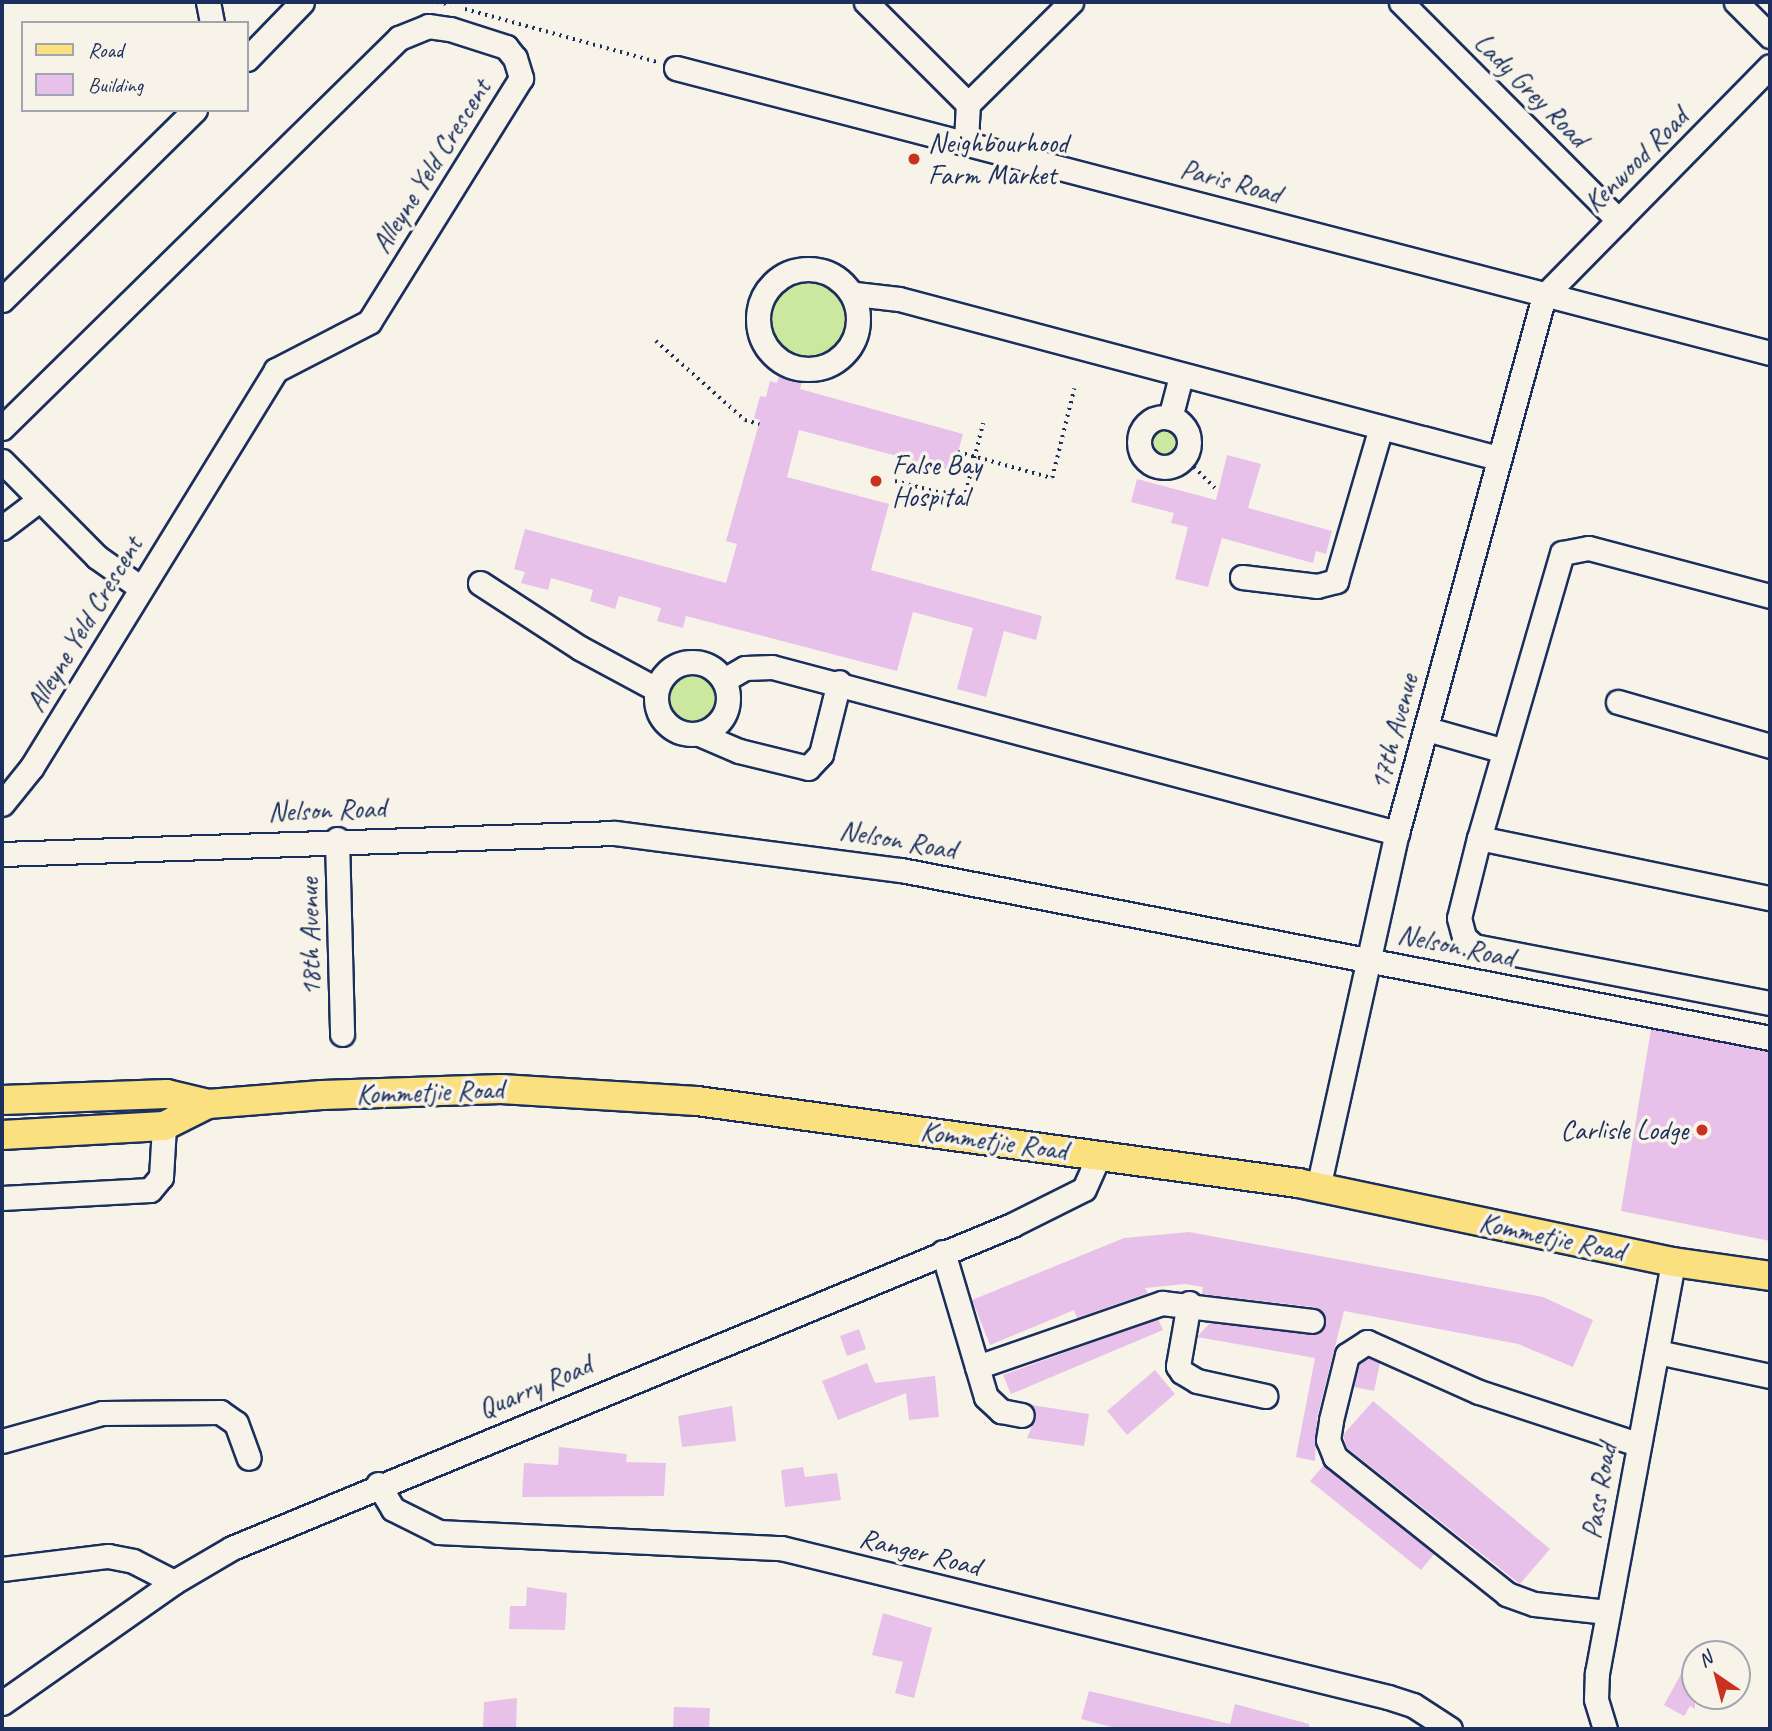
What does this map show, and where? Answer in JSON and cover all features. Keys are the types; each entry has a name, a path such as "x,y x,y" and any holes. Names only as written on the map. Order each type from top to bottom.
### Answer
{"main road":[{"name":"Kommetjie Road","path":"2,1100 167,1094 208,1104 501,1089 697,1101 1099,1155 1318,1188 1673,1262 1770,1276"},
{"name":"Kommetjie Road","path":"2,1135 164,1126 208,1104"}],"street":[{"path":"208,2 212,21"},
{"path":"248,58 302,2"},
{"path":"866,2 968,104"},
{"path":"966,141 968,104 1071,2"},
{"name":"Lady Grey Road","path":"1401,2 1618,220"},
{"path":"1736,2 1770,36"},
{"name":"Alleyne Yeld Crescent","path":"2,428 399,38 428,26 506,47 521,78 369,322 276,370 31,768 2,804"},
{"name":"Kenwood Road","path":"1544,296 1770,66"},
{"name":"Paris Road","path":"676,68 966,141 1544,296 1770,353"},
{"path":"2,300 193,112"},
{"path":"855,294 859,316 851,346 831,366 815,368 776,357 757,335 767,287 788,272 829,276 855,294 899,299 1498,458"},
{"name":"17th Avenue","path":"1318,1188 1366,957 1397,833 1544,296"},
{"path":"1170,418 1181,376"},
{"path":"1170,418 1188,434 1184,457 1161,467 1142,454 1142,430 1154,419 1170,418"},
{"path":"1242,577 1317,586 1336,581 1381,427"},
{"path":"2,461 97,557 141,588"},
{"path":"2,528 39,500"},
{"path":"1770,596 1588,548 1567,550 1553,571 1501,750 1459,919 1464,937 1474,946 1770,1003"},
{"path":"480,583 580,648 656,689"},
{"path":"698,734 725,714 724,680 709,665 687,662 667,670 656,689 665,723 740,751 808,768 821,754 839,682"},
{"path":"724,680 762,665 839,682 1397,833"},
{"path":"1618,702 1770,746"},
{"path":"1427,729 1501,750"},
{"name":"Nelson Road","path":"2,854 337,839 615,833 901,870 1366,957 1770,1038"},
{"path":"1479,838 1770,898"},
{"name":"18th Avenue","path":"337,839 342,1034"},
{"path":"2,1198 150,1190 161,1177 164,1126"},
{"name":"Quarry Road","path":"2,1703 174,1582 254,1538 1073,1196 1084,1189 1099,1155"},
{"path":"943,1252 990,1403 1022,1415"},
{"name":"Pass Road","path":"1605,1729 1595,1685 1637,1444 1673,1262"},
{"path":"977,1367 1148,1306 1189,1303 1312,1321"},
{"path":"1189,1303 1178,1366 1182,1372 1197,1381 1265,1396"},
{"path":"1607,1612 1534,1604 1507,1594 1335,1457 1328,1440 1331,1420 1347,1355 1367,1342 1479,1392 1637,1444"},
{"path":"1657,1352 1770,1376"},
{"path":"2,1441 102,1413 220,1412 236,1423 249,1458"},
{"name":"Ranger Road","path":"378,1484 393,1509 439,1532 781,1548 1388,1697 1413,1705 1450,1729"},
{"path":"2,1569 108,1556 133,1561 174,1582"}],"path":[{"path":"437,2 676,68"},
{"path":"656,341 745,420 759,424"},
{"path":"958,452 1052,478 1074,389"},
{"path":"895,481 964,499 983,423"},
{"path":"1184,457 1218,491"}],"green space":[{"path":"808,269 827,273 843,284 854,300 858,319 854,338 843,354 827,365 808,369 789,365 773,354 762,338 758,319 762,300 773,284 789,273"},
{"path":"1164,417 1182,424 1189,442 1182,460 1164,467 1146,460 1139,442 1146,424"},
{"path":"699,662 718,672 726,684 726,712 718,724 706,732 685,734 666,724 658,712 656,691 666,672 678,664"}],"building":[{"name":"False Bay Hospital","path":"785,355 808,360 800,389 963,434 953,471 799,430 787,477 889,504 871,570 1042,616 1036,640 1004,631 986,697 957,689 973,628 913,612 897,671 686,616 683,628 657,621 661,608 619,596 615,609 590,601 593,590 551,578 548,590 521,583 525,572 514,569 525,529 726,583 737,544 726,541 760,420 754,418 760,396 766,397 770,381 777,383"},
{"path":"1227,455 1261,464 1248,508 1332,531 1326,554 1316,551 1313,563 1222,538 1208,587 1175,579 1188,527 1171,523 1174,513 1131,502 1137,479 1216,500"},
{"name":"Carlisle Lodge","path":"1651,1029 1770,1052 1770,1241 1621,1211"},
{"path":"1189,1232 1543,1297 1593,1320 1573,1367 1518,1344 1344,1311 1317,1418 1315,1461 1296,1457 1315,1358 1197,1337 1210,1323 1317,1334 1326,1322 1314,1307 1202,1294 1203,1287 1185,1284 1145,1288 1148,1293 1077,1318 1074,1310 990,1345 972,1300 1124,1238"},
{"path":"1158,1319 1163,1330 1011,1394 1003,1375"},
{"path":"859,1329 866,1349 847,1356 840,1336"},
{"path":"1368,1358 1380,1363 1374,1391 1354,1387 1359,1364"},
{"path":"867,1363 875,1383 935,1376 939,1417 909,1420 906,1393 838,1420 822,1381"},
{"path":"1155,1370 1175,1394 1127,1435 1107,1411"},
{"path":"1373,1401 1550,1549 1520,1584 1347,1448 1343,1435"},
{"path":"1032,1405 1089,1414 1084,1446 1027,1438 1036,1417"},
{"path":"732,1406 736,1441 682,1447 678,1416"},
{"path":"559,1447 627,1454 626,1462 666,1463 664,1496 522,1497 524,1463 558,1465"},
{"path":"1324,1465 1434,1554 1421,1570 1310,1481"},
{"path":"803,1467 805,1477 837,1473 841,1500 785,1507 781,1470"},
{"path":"527,1587 567,1593 565,1630 509,1629 510,1606 526,1606"},
{"path":"883,1613 932,1628 914,1698 895,1693 903,1662 872,1655"},
{"path":"1681,1674 1681,1710 1688,1710 1684,1716 1664,1705"},
{"path":"1089,1691 1230,1724 1235,1704 1309,1724 1309,1729 1119,1729 1081,1719"},
{"path":"517,1698 516,1729 483,1729 484,1702"},
{"path":"674,1707 710,1708 709,1729 673,1729"}],"place":[{"name":"Neighbourhood Farm Market","path":"914,159"},
{"name":"False Bay Hospital","path":"876,481"},
{"name":"Carlisle Lodge","path":"1702,1130"}]}
